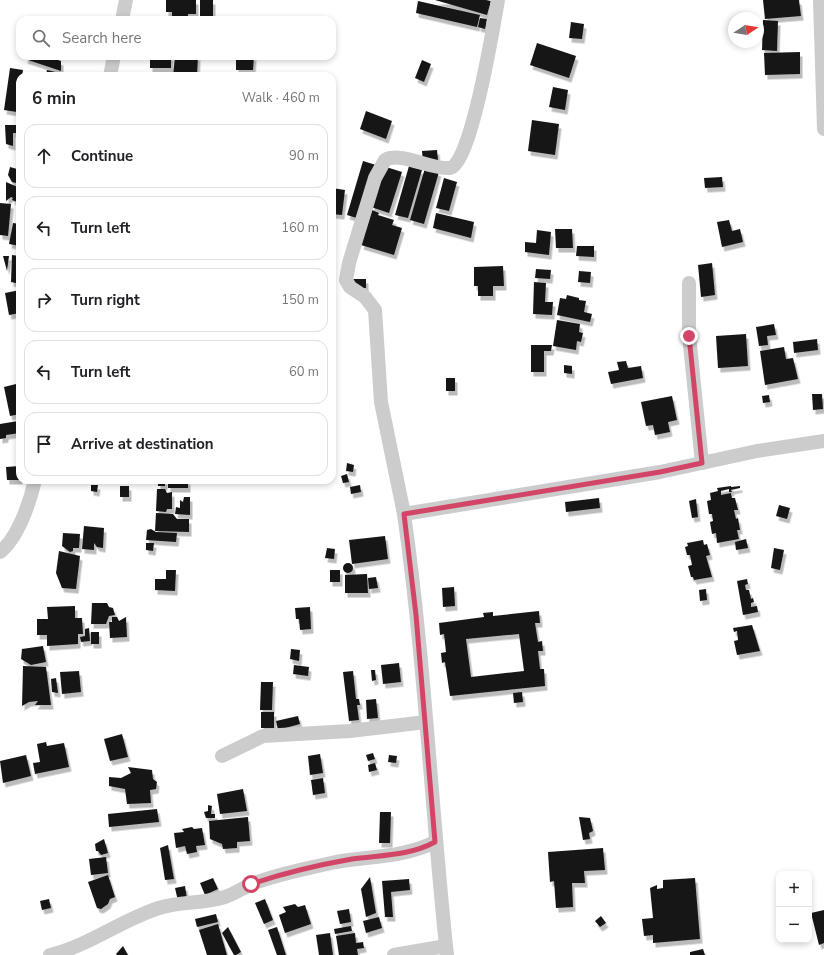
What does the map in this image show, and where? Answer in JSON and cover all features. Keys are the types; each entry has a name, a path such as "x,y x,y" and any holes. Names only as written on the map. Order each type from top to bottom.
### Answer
{"street":[{"path":"123,16 126,0"},
{"path":"394,955 446,951 435,842 416,615 404,514 381,402 375,310 365,297 350,287 346,280 349,263 375,178 385,160 394,156 425,165 449,168 459,162 472,130 498,0"},
{"path":"820,0 823,38 824,129"},
{"path":"111,72 113,60"},
{"path":"689,282 689,336 702,463"},
{"path":"404,514 645,474 757,451 824,441"},
{"path":"0,552 8,546 15,534 32,493 34,484"},
{"path":"222,756 263,736 350,731 426,722"},
{"path":"50,955 76,947 129,920 160,908 205,902 225,897 251,884 275,876 332,863 407,853 421,849 435,842"}],"building":[{"path":"166,0 196,0 196,14 188,14 188,16 172,16 172,12 166,12"},
{"path":"200,0 213,0 213,16 200,16"},
{"path":"435,0 486,0 491,1 487,15"},
{"path":"763,0 799,0 801,16 765,19"},
{"path":"418,1 480,15 477,27 416,13"},
{"path":"480,18 487,19 485,29 478,27"},
{"path":"764,20 778,21 777,51 762,50 762,48 764,48"},
{"path":"571,22 584,24 582,39 569,38"},
{"path":"537,43 576,56 569,78 530,65"},
{"path":"800,52 800,74 765,75 764,53"},
{"path":"28,60 61,61 61,71"},
{"path":"150,60 171,60 171,68 150,68"},
{"path":"175,60 198,60 197,72 173,72"},
{"path":"236,60 254,60 253,70 236,70"},
{"path":"422,60 431,64 424,82 415,78"},
{"path":"10,68 23,70 23,72 16,72 16,112 4,110"},
{"path":"553,87 568,90 565,110 549,107"},
{"path":"366,111 392,121 386,139 360,129"},
{"path":"532,120 559,124 555,155 528,151"},
{"path":"5,125 16,125 16,133 13,133 13,146 6,144"},
{"path":"437,150 438,160 423,162 422,151"},
{"path":"363,161 376,165 360,219 347,215"},
{"path":"383,166 402,172 389,213 371,207"},
{"path":"409,166 422,170 408,218 395,215"},
{"path":"10,167 16,169 16,183 12,182 8,175"},
{"path":"425,168 439,172 424,224 410,220"},
{"path":"722,177 723,187 705,188 704,178"},
{"path":"444,178 457,182 449,211 436,208"},
{"path":"6,182 16,186 16,202 12,200 13,198 11,197 6,201"},
{"path":"336,189 345,190 342,215 336,214"},
{"path":"0,203 11,204 8,236 0,235"},
{"path":"372,210 379,213 378,215 394,220 392,225 402,228 394,255 361,245"},
{"path":"436,213 474,222 471,238 433,228"},
{"path":"729,220 732,231 740,229 743,242 722,247 717,222"},
{"path":"13,223 16,223 16,245 9,244"},
{"path":"555,229 572,229 573,248 556,248"},
{"path":"537,230 551,232 549,255 525,252 525,242 536,243"},
{"path":"577,246 594,246 594,257 576,256"},
{"path":"12,255 16,256 16,283 11,282"},
{"path":"3,256 9,256 7,271"},
{"path":"712,263 715,295 701,297 698,265"},
{"path":"503,266 504,286 493,286 493,296 478,296 478,286 474,286 474,267"},
{"path":"536,269 551,270 550,279 535,278"},
{"path":"579,271 591,272 590,283 578,282"},
{"path":"351,279 366,279 366,288 351,288"},
{"path":"534,282 546,283 545,302 553,302 552,315 533,314"},
{"path":"16,291 16,314 9,315 5,293"},
{"path":"567,295 586,301 584,312 592,314 590,322 557,315 560,298 566,299"},
{"path":"557,320 580,324 579,332 583,333 581,342 577,341 576,350 553,346"},
{"path":"774,324 776,335 767,336 768,345 759,346 756,327"},
{"path":"746,334 748,366 718,368 716,336"},
{"path":"817,339 818,350 794,353 793,342"},
{"path":"531,345 552,345 551,351 544,351 544,372 531,372"},
{"path":"784,347 786,359 793,358 798,379 765,385 760,351"},
{"path":"626,361 628,368 641,366 643,378 611,384 608,372 619,370 617,362"},
{"path":"564,365 572,366 572,374 564,373"},
{"path":"446,378 455,378 455,391 446,391"},
{"path":"16,384 16,415 10,416 4,387"},
{"path":"812,394 822,394 823,409 813,410"},
{"path":"769,395 770,402 763,403 762,396"},
{"path":"672,396 677,420 668,422 670,432 655,435 653,425 646,426 641,402"},
{"path":"16,421 16,434 6,435 6,438 0,439 0,424"},
{"path":"347,463 354,465 353,472 346,471"},
{"path":"16,466 16,480 7,480 6,467"},
{"path":"347,474 349,482 343,483 341,476"},
{"path":"158,484 165,484 165,486 158,486"},
{"path":"168,484 188,484 188,488 168,488"},
{"path":"91,485 98,485 97,492 91,491"},
{"path":"360,485 361,492 351,494 350,487"},
{"path":"120,486 129,486 129,497 120,497"},
{"path":"740,486 740,488 731,490 732,492 729,492 729,489 721,491 721,495 731,493 732,498 735,498 738,510 734,510 736,519 738,518 740,530 737,530 739,539 717,543 716,533 712,534 710,522 713,521 712,514 709,514 707,501 711,500 710,493 718,491 717,488"},
{"path":"157,489 165,489 167,493 172,492 172,509 167,509 166,512 156,511"},
{"path":"184,497 190,497 190,515 175,514 176,507 180,508 180,500 183,502"},
{"path":"599,498 600,508 566,512 565,502"},
{"path":"696,499 698,517 692,518 689,501"},
{"path":"779,505 790,508 787,519 776,516"},
{"path":"156,513 173,514 177,519 189,519 189,532 155,531"},
{"path":"84,526 104,528 103,548 97,547 94,543 94,550 82,549"},
{"path":"151,529 156,532 177,533 176,542 146,540 147,530"},
{"path":"63,533 80,534 79,548 73,548 73,551 70,552 62,546"},
{"path":"385,536 388,559 352,564 349,540"},
{"path":"746,539 748,548 736,550 735,542"},
{"path":"703,540 704,545 707,544 710,555 706,556 712,577 694,580 693,577 691,577 688,566 692,565 690,555 687,555 685,547 688,546 687,543"},
{"path":"146,543 154,543 153,551 146,550"},
{"path":"327,548 335,549 334,559 325,558"},
{"path":"774,548 784,550 780,570 771,568"},
{"path":"59,551 80,556 76,589 62,588 56,573"},
{"path":"346,563 350,563 352,564 352,572 346,573 343,570 343,566"},
{"path":"166,570 176,570 175,591 155,590 155,579 166,579"},
{"path":"330,570 340,570 340,582 330,582"},
{"path":"367,574 368,593 345,593 345,575"},
{"path":"376,577 378,588 369,589 368,578"},
{"path":"747,579 748,584 745,585 746,590 749,590 751,599 753,598 754,602 751,603 751,607 757,606 758,612 743,615 737,581"},
{"path":"454,587 455,606 443,607 442,588"},
{"path":"706,589 707,600 700,601 699,590"},
{"path":"92,603 107,603 109,607 113,608 115,615 109,616 106,624 91,624"},
{"path":"75,606 75,618 82,618 83,634 78,634 78,644 47,646 47,635 37,635 37,619 48,619 47,607"},
{"path":"310,607 311,629 300,630 299,619 296,619 295,608"},
{"path":"539,611 540,623 535,623 538,642 542,641 543,651 538,651 540,669 544,669 545,686 450,696 445,662 442,663 441,653 446,652 444,634 440,635 439,623 484,617 483,613 493,612 493,616","holes":["519,634 524,671 471,677 466,639"]},
{"path":"112,617 117,617 119,621 126,617 127,637 110,638 109,622 112,622"},
{"path":"752,625 760,651 737,655 734,641 738,640 737,631 734,632 733,628"},
{"path":"89,628 90,641 81,642 80,637 85,636 85,629"},
{"path":"91,632 99,632 99,644 91,644"},
{"path":"43,646 46,662 31,665 21,659 22,649"},
{"path":"291,649 300,650 299,661 290,659"},
{"path":"399,663 401,682 383,684 381,665"},
{"path":"294,665 309,667 308,676 293,674"},
{"path":"23,666 46,667 51,705 35,705 38,701 29,702 22,706"},
{"path":"371,670 375,670 376,680 372,681"},
{"path":"79,671 81,692 62,694 60,672"},
{"path":"353,671 356,699 359,699 360,705 357,705 359,720 349,721 343,672"},
{"path":"56,678 58,693 52,692 51,679"},
{"path":"261,682 273,682 272,710 260,710"},
{"path":"522,692 523,702 514,703 513,693"},
{"path":"376,699 378,718 367,719 366,700"},
{"path":"261,712 274,712 274,728 261,728"},
{"path":"298,716 300,724 278,730 276,721"},
{"path":"122,734 128,757 110,761 104,739"},
{"path":"46,742 47,746 64,743 69,767 35,774 33,763 40,762 37,744"},
{"path":"373,753 375,759 368,761 366,755"},
{"path":"320,754 323,773 310,775 308,756"},
{"path":"26,755 31,776 3,783 0,761"},
{"path":"389,755 397,756 396,763 388,762"},
{"path":"375,763 377,770 369,772 368,765"},
{"path":"128,767 152,770 153,779 157,782 156,789 150,790 151,803 127,804 125,789 109,786 109,777 121,778 131,773"},
{"path":"323,778 325,793 313,795 311,780"},
{"path":"243,789 247,811 220,814 217,794"},
{"path":"208,805 212,806 211,814 215,814 215,818 206,818 204,812 208,811"},
{"path":"157,809 159,822 109,827 108,814"},
{"path":"380,812 391,812 390,843 379,843"},
{"path":"248,817 250,841 237,842 237,848 223,849 222,844 210,839 209,821"},
{"path":"579,817 590,818 593,831 589,833 590,839 583,840"},
{"path":"192,827 194,829 202,828 205,845 196,846 197,852 187,854 185,846 176,848 174,833 184,832 182,829"},
{"path":"104,839 108,853 101,855 98,851 96,851 95,844"},
{"path":"168,845 174,879 165,880 160,848"},
{"path":"603,848 605,870 584,871 585,883 572,883 573,907 556,908 554,881 550,882 548,852"},
{"path":"106,857 108,873 91,875 89,859"},
{"path":"108,875 115,897 110,899 108,904 101,909 97,908 88,882"},
{"path":"370,877 376,913 366,917 361,889"},
{"path":"213,878 218,889 205,895 200,883"},
{"path":"695,878 700,939 653,943 653,935 644,936 642,919 653,918 650,888 657,885 657,889 663,888 663,880"},
{"path":"409,879 410,890 391,892 393,917 385,917 382,881"},
{"path":"185,886 187,899 178,901 175,888"},
{"path":"49,899 51,908 42,910 40,901"},
{"path":"265,899 273,920 264,924 255,903"},
{"path":"295,904 298,907 305,905 311,924 285,933 279,915 286,912 283,907"},
{"path":"349,909 351,922 340,924 337,911"},
{"path":"824,910 824,943 819,945 812,917 812,913"},
{"path":"216,914 218,922 197,927 195,919"},
{"path":"601,916 606,923 600,927 595,921"},
{"path":"379,917 382,928 366,933 363,921"},
{"path":"218,924 227,955 207,955 199,930"},
{"path":"351,926 352,931 335,934 334,929"},
{"path":"228,927 241,952 236,955 234,955 222,933"},
{"path":"277,927 286,955 277,955 268,930"},
{"path":"330,933 333,955 319,955 316,935"},
{"path":"355,933 356,943 363,942 364,948 357,949 358,955 339,955 336,936"},
{"path":"123,946 128,955 117,955 116,954"},
{"path":"703,949 705,955 690,955 690,952"}],"route":[{"path":"251,884 275,876 332,863 407,853 435,842 416,615 404,514 532,494 660,472 702,463 689,336"}]}
